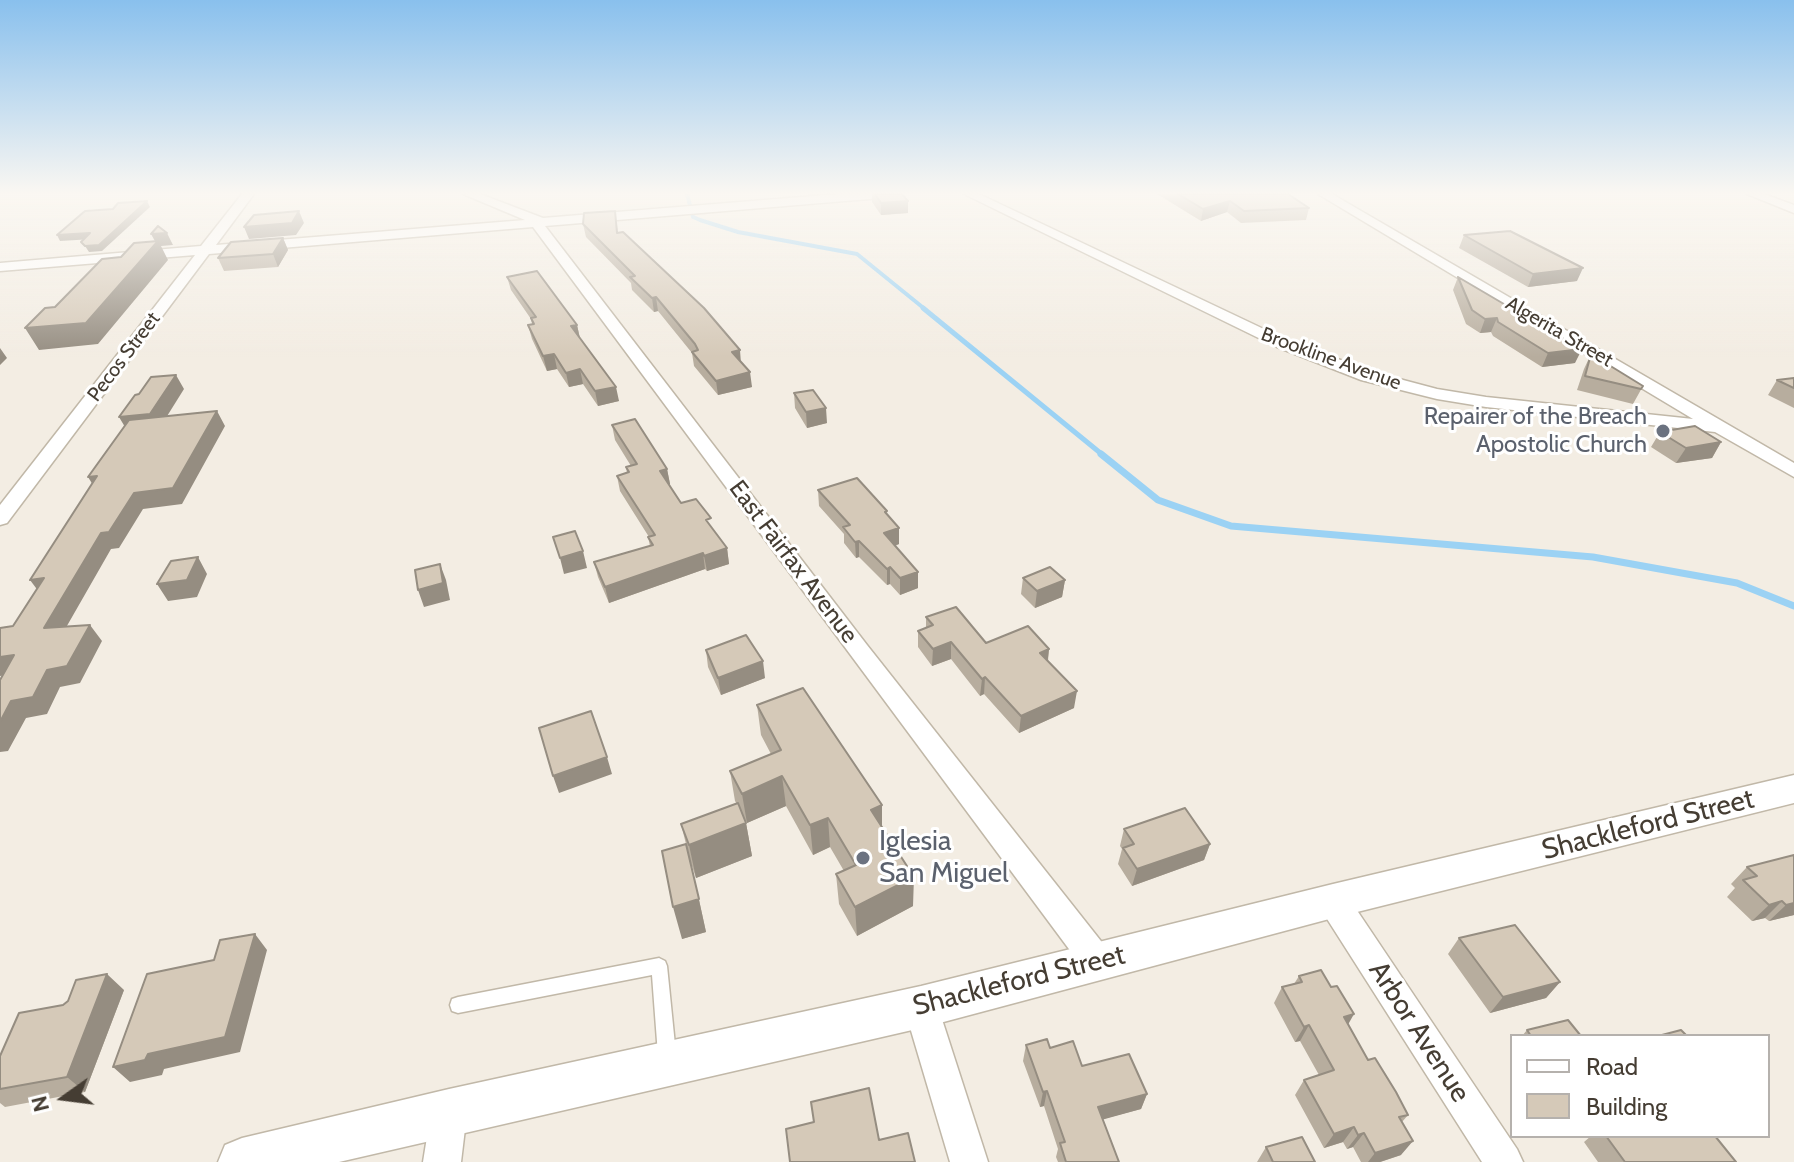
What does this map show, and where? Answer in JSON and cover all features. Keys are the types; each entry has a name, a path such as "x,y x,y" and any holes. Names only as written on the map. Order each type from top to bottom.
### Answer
{"street":[{"path":"0,267 215,248"},
{"name":"East Fairfax Avenue","path":"556,248 1097,961"},
{"name":"Brookline Avenue","path":"1083,248 1283,344 1367,376 1437,394 1486,402 1720,427"},
{"name":"Algerita Street","path":"1416,248 1794,471"},
{"name":"Pecos Street","path":"0,519 206,249"},
{"name":"Shackleford Street","path":"242,1162 449,1112 921,1007 1333,901 1794,789"},
{"name":"Arbor Avenue","path":"1333,901 1504,1162"},
{"path":"921,1007 969,1162"},
{"path":"442,1162 449,1112"}],"lane":[{"path":"458,1005 659,966 667,1063"}],"building":[{"path":"129,248 152,248 86,323 25,328 45,308 55,307 102,259 121,257"},
{"path":"226,248 277,248 273,254 218,258"},
{"path":"607,248 640,248 704,308 740,350 732,352 750,372 716,381 692,352 698,350 695,344 656,297 652,298 630,277 635,276"},
{"path":"1487,248 1544,248 1583,268 1533,274"},
{"path":"537,271 577,325 571,326 616,387 595,391 580,369 566,373 554,354 543,356 528,325 534,324 531,318 536,317 507,277"},
{"path":"1458,277 1582,349 1548,353 1498,322 1497,318 1485,319 1472,310"},
{"path":"1591,354 1643,386 1641,389 1585,376"},
{"path":"176,375 150,414 119,417 151,377"},
{"path":"1794,378 1794,388 1777,380"},
{"path":"813,390 826,408 806,412 794,393"},
{"path":"217,411 173,488 134,493 109,532 101,533 44,628 90,625 67,666 47,670 33,697 11,701 0,722 0,680 14,655 0,657 0,628 13,626 44,578 30,580 97,476 88,477 129,420"},
{"path":"635,419 667,469 660,471 681,503 696,499 711,518 706,520 727,548 704,556 703,553 605,587 594,562 653,545 648,537 655,535 617,476 629,472 626,467 637,464 612,425"},
{"path":"1695,426 1721,442 1686,448 1660,432"},
{"path":"857,478 899,528 884,533 918,572 900,578 890,567 887,569 859,541 855,542 843,527 850,525 818,490"},
{"path":"575,531 583,551 560,558 553,537"},
{"path":"198,557 187,580 157,584 171,561"},
{"path":"440,564 443,583 418,590 415,570"},
{"path":"1050,567 1065,580 1037,591 1023,578"},
{"path":"956,607 986,643 1028,626 1049,649 1040,653 1077,691 1021,716 985,677 982,679 951,642 933,649 918,631 933,625 926,617"},
{"path":"746,635 763,661 718,678 706,650"},
{"path":"803,688 882,805 871,810 914,877 855,907 836,874 856,865 828,818 810,825 782,776 742,794 730,771 781,750 757,705"},
{"path":"591,711 607,757 553,776 539,728"},
{"path":"738,803 746,823 689,845 681,824"},
{"path":"1185,808 1210,844 1137,869 1123,848 1134,844 1124,829"},
{"path":"686,844 699,899 673,907 662,851"},
{"path":"1794,855 1794,903 1786,905 1782,901 1769,905 1743,880 1757,876 1747,867"},
{"path":"1515,925 1560,982 1503,997 1459,938"},
{"path":"255,934 225,1037 148,1054 145,1060 113,1067 147,974 214,960 220,940"},
{"path":"1321,970 1331,987 1337,986 1354,1014 1344,1017 1368,1060 1375,1058 1396,1092 1408,1115 1399,1117 1413,1141 1375,1153 1364,1133 1358,1135 1354,1127 1334,1134 1304,1080 1334,1070 1309,1025 1304,1027 1282,987 1302,982 1299,976"},
{"path":"107,974 67,1077 0,1089 0,1056 19,1013 63,1005 68,1001 76,980"},
{"path":"1568,1020 1579,1034 1530,1034 1527,1030"},
{"path":"1047,1039 1050,1048 1073,1041 1082,1066 1129,1054 1147,1094 1098,1107 1119,1162 1066,1162 1060,1143 1065,1142 1026,1045"},
{"path":"869,1088 879,1140 908,1133 915,1162 790,1162 786,1129 814,1122 811,1102"},
{"path":"1302,1137 1315,1162 1273,1162 1266,1147"},
{"path":"1607,1138 1717,1138 1736,1162 1625,1162"}],"waterway":[{"path":"826,248 857,254 926,310"},
{"path":"923,308 1104,456"},
{"path":"1101,454 1158,500 1231,526 1593,557 1737,583 1794,606"}],"place":[{"name":"Repairer of the Breach Apostolic Church","path":"1663,431"},
{"name":"Iglesia San Miguel","path":"863,858"}]}
